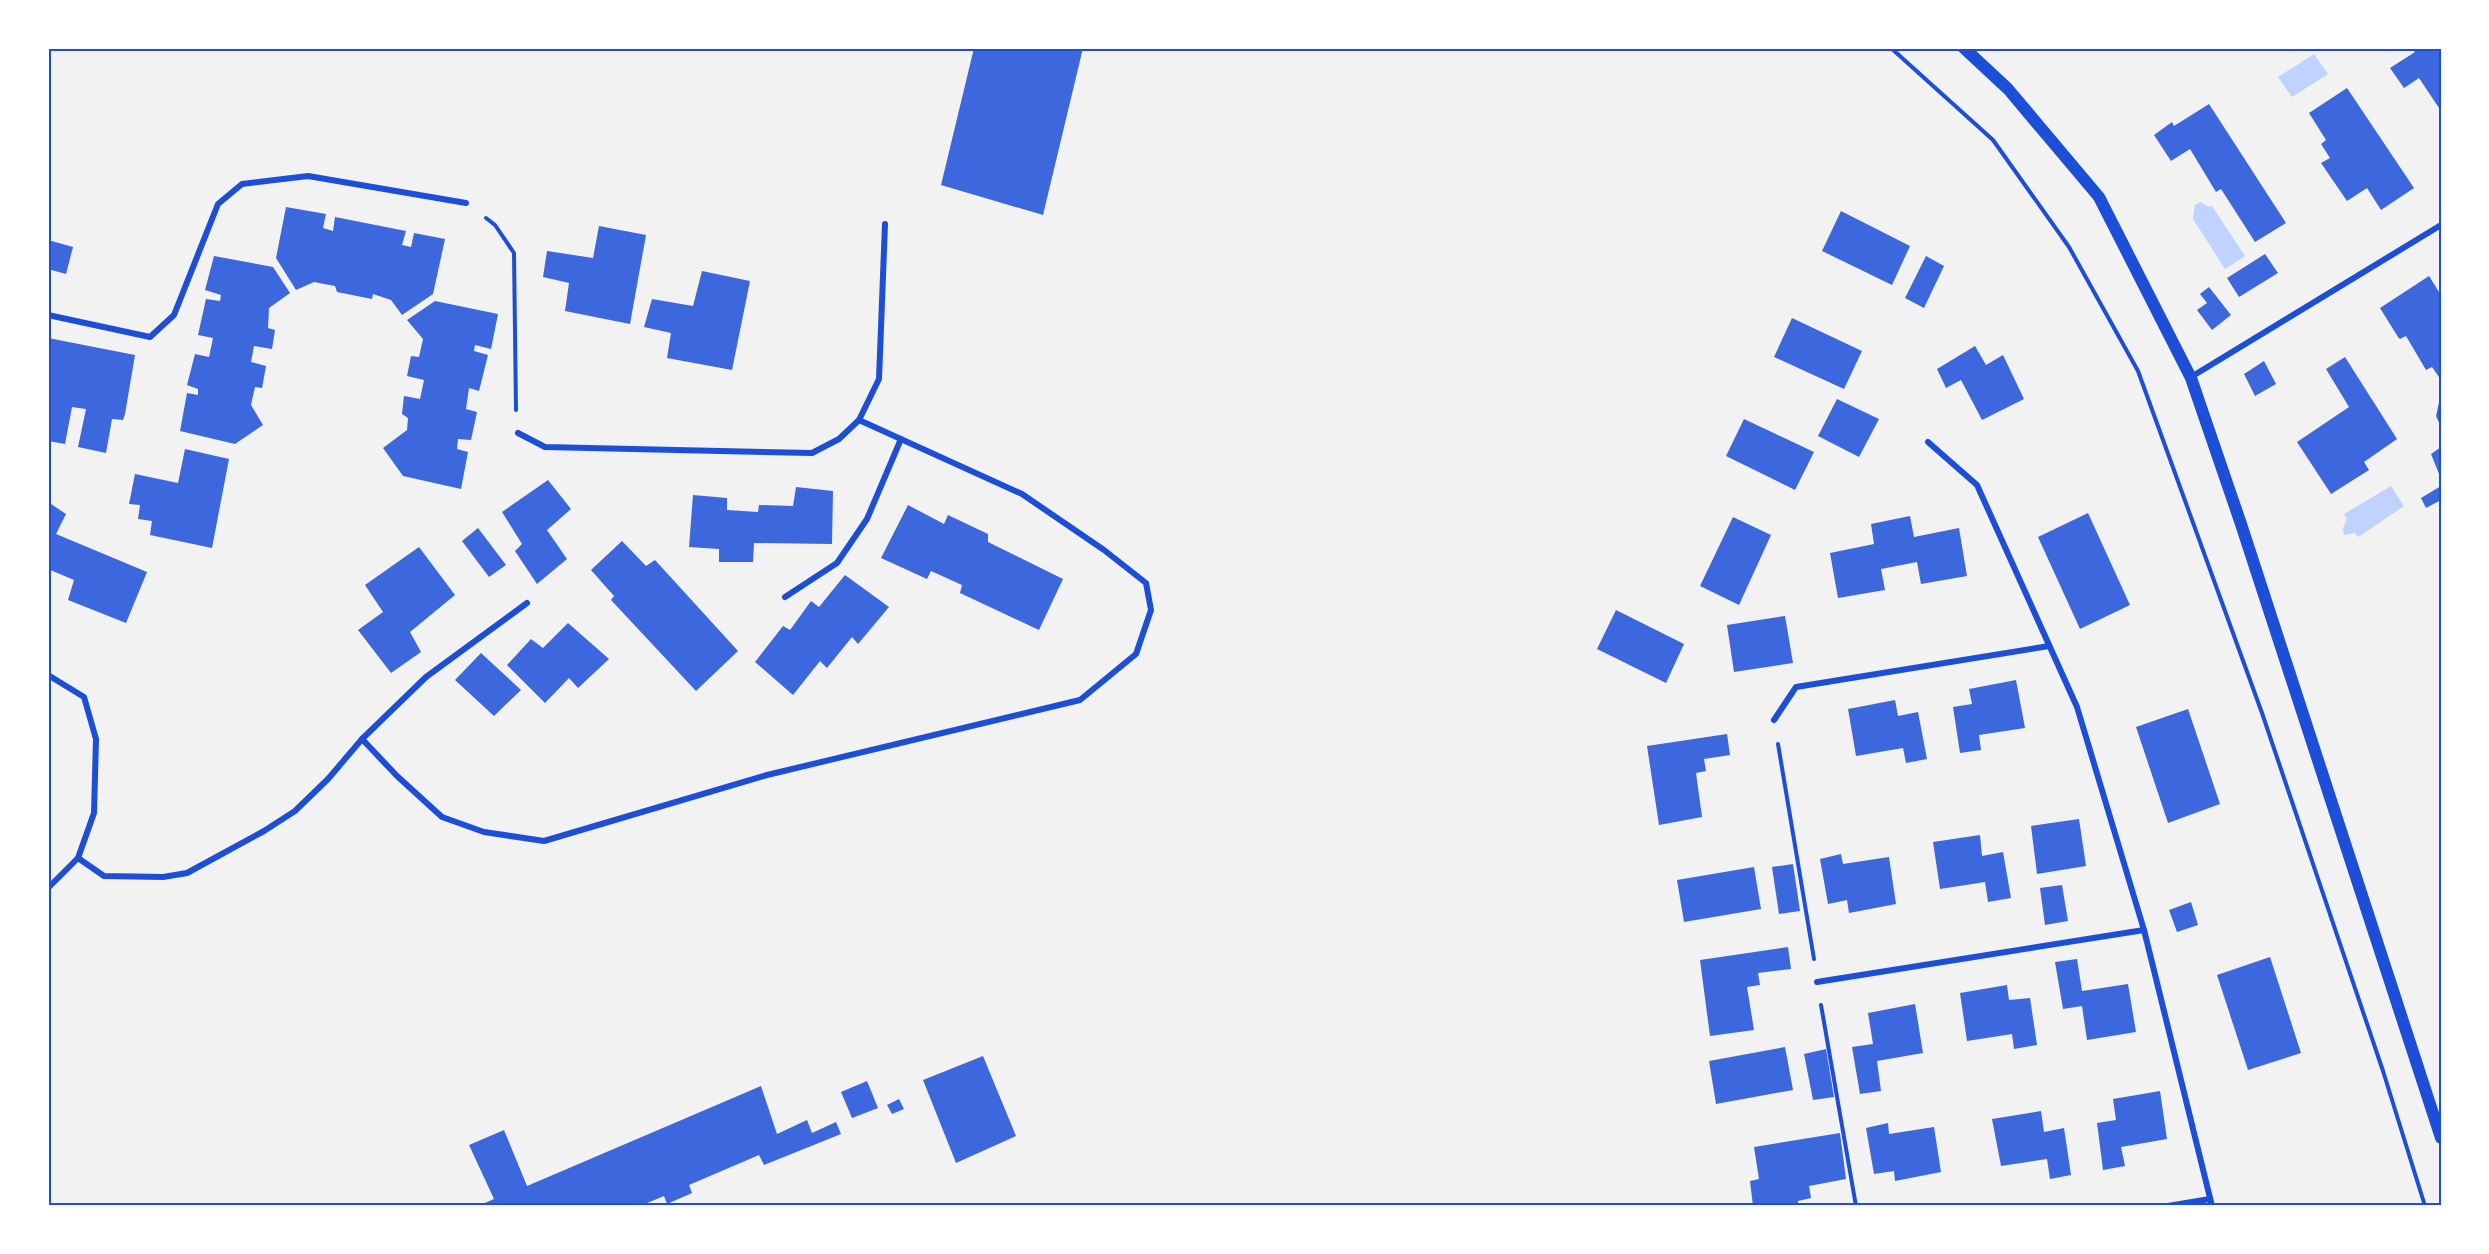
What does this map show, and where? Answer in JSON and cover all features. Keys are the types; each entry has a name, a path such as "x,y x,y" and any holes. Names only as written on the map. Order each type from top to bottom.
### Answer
{"main road":[{"path":"1964,48 2008,89 2099,196 2191,378 2241,524 2441,1138"}],"street":[{"path":"48,315 150,337 174,315 218,204 242,184 308,176 466,203"},
{"path":"518,433 545,447 812,453 839,440 859,420 879,379 885,224"},
{"path":"2191,378 2441,225"},
{"path":"362,739 397,776 442,817 484,832 544,841 767,775 1080,700 1136,654 1151,609 1146,583 1104,550 1022,494 859,420"},
{"path":"785,597 837,563 867,519 901,440"},
{"path":"1928,442 1977,485 2077,707 2144,930 2211,1202 2168,1206"},
{"path":"78,858 104,876 163,878 187,873 295,812 328,779 362,739 426,677 527,603"},
{"path":"1774,720 1796,687 2049,646"},
{"path":"48,675 84,697 96,739 94,813 78,858 48,888"},
{"path":"1817,982 2144,930"}],"path":[{"path":"1891,48 1993,140 2069,246 2138,371 2262,713 2383,1071 2425,1206"},
{"path":"466,203 495,225 514,254 514,394 518,433"}],"water":[{"path":"2314,54 2328,74 2292,97 2278,77"},
{"path":"2200,202 2209,207 2212,206 2245,256 2225,269 2193,219 2195,205"},
{"path":"2391,486 2404,506 2358,537 2355,533 2344,535 2343,528 2347,519 2344,514"}],"building":[{"path":"974,48 1083,48 1043,215 941,185"},
{"path":"2412,48 2441,48 2441,111 2419,78 2404,88 2390,68 2415,52"},
{"path":"2347,88 2414,188 2381,210 2367,188 2347,201 2321,163 2330,158 2321,144 2326,140 2309,113"},
{"path":"2209,104 2286,223 2255,242 2221,189 2216,192 2190,149 2171,161 2154,135 2172,122 2174,126"},
{"path":"286,207 326,214 323,228 333,231 335,217 406,231 402,245 411,247 414,233 445,239 433,294 402,315 391,300 373,294 372,299 337,292 335,286 314,282 296,290 276,258"},
{"path":"1841,211 1910,246 1892,285 1822,251"},
{"path":"599,226 646,235 630,324 565,311 569,283 543,277 547,251 593,258"},
{"path":"48,240 73,247 66,274 48,269"},
{"path":"2265,254 2278,273 2239,297 2227,278"},
{"path":"214,256 273,267 290,293 269,308 268,328 275,330 272,349 254,346 251,362 266,366 262,388 255,387 251,405 263,425 235,444 180,431 187,393 198,395 198,389 187,385 195,354 209,357 213,338 198,335 206,299 220,301 221,295 205,290"},
{"path":"1926,256 1944,266 1924,308 1905,298"},
{"path":"702,271 750,281 732,370 667,358 671,333 644,327 652,299 693,306"},
{"path":"2429,276 2439,292 2441,291 2441,380 2432,367 2426,370 2406,336 2400,339 2398,337 2380,308"},
{"path":"2209,287 2231,315 2212,330 2197,310 2207,303 2200,294"},
{"path":"435,301 498,314 491,349 475,345 474,351 488,355 479,391 469,388 466,409 477,412 471,440 458,439 457,449 468,452 461,489 403,476 383,448 407,430 408,418 402,414 404,396 420,399 424,380 407,376 411,356 419,357 423,339 407,320"},
{"path":"1792,318 1862,351 1844,389 1774,357"},
{"path":"48,338 135,355 125,414 123,420 112,419 106,453 78,447 86,409 72,407 65,444 48,441"},
{"path":"1975,346 1986,365 2003,355 2024,399 1982,420 1961,380 1946,388 1937,369"},
{"path":"2345,357 2397,439 2364,462 2369,470 2331,494 2297,442 2349,407 2326,369"},
{"path":"2264,361 2276,384 2255,396 2244,374"},
{"path":"2441,398 2441,427 2436,416"},
{"path":"1837,399 1879,419 1859,457 1818,436"},
{"path":"1744,419 1814,452 1795,490 1726,456"},
{"path":"2441,447 2441,479 2431,454"},
{"path":"185,449 229,459 212,548 150,535 152,521 138,519 140,505 129,504 135,474 178,483"},
{"path":"548,480 571,509 547,530 567,559 537,584 515,551 522,544 502,512"},
{"path":"2441,486 2441,500 2426,508 2421,498"},
{"path":"796,487 833,491 832,544 754,543 753,562 719,562 719,549 689,547 693,495 727,498 727,510 758,512 759,505 793,506"},
{"path":"48,502 66,514 56,534 147,572 126,623 68,600 74,580 48,569"},
{"path":"908,505 944,524 948,515 988,534 988,542 1063,579 1039,630 960,593 962,585 931,571 927,579 881,558"},
{"path":"2088,513 2130,605 2080,629 2038,537"},
{"path":"1910,516 1914,537 1959,528 1967,576 1921,584 1917,562 1881,569 1885,590 1838,598 1830,553 1874,544 1871,524"},
{"path":"1733,517 1771,535 1739,605 1700,586"},
{"path":"478,528 506,565 489,577 462,541"},
{"path":"622,541 646,566 655,560 738,651 696,691 611,600 614,596 591,570"},
{"path":"419,547 455,595 410,632 421,652 391,673 358,630 383,612 365,585"},
{"path":"845,575 889,607 858,644 852,637 827,668 820,661 793,695 755,662 783,626 790,630 811,601 819,607"},
{"path":"1616,610 1684,644 1666,683 1597,649"},
{"path":"1785,616 1793,663 1734,672 1727,625"},
{"path":"568,623 609,659 578,688 569,678 545,703 507,665 531,639 543,648"},
{"path":"481,653 521,690 494,716 455,680"},
{"path":"2016,680 2025,728 1979,735 1981,750 1960,753 1953,707 1972,704 1969,689"},
{"path":"1895,700 1898,716 1918,712 1927,759 1906,763 1903,748 1856,756 1848,709"},
{"path":"2188,709 2220,804 2168,823 2136,727"},
{"path":"1727,734 1730,755 1704,759 1706,771 1696,773 1702,817 1659,825 1647,746"},
{"path":"2079,819 2086,866 2037,874 2031,826"},
{"path":"1980,835 1982,856 2003,852 2011,898 1988,902 1985,882 1940,889 1933,842"},
{"path":"1841,854 1843,864 1889,857 1896,904 1849,913 1847,900 1828,904 1820,859"},
{"path":"1793,864 1800,911 1779,914 1772,867"},
{"path":"1754,867 1761,909 1684,922 1677,880"},
{"path":"2062,885 2068,921 2045,925 2040,888"},
{"path":"2191,902 2198,925 2177,932 2169,910"},
{"path":"1788,947 1791,969 1758,973 1760,985 1747,987 1754,1030 1710,1036 1700,960"},
{"path":"2270,957 2301,1053 2248,1070 2217,975"},
{"path":"2077,959 2082,991 2128,984 2136,1032 2087,1040 2082,1006 2063,1009 2055,962"},
{"path":"2007,985 2009,1000 2030,998 2037,1045 2014,1049 2012,1034 1967,1041 1960,993"},
{"path":"1915,1004 1923,1053 1877,1061 1881,1091 1860,1094 1852,1047 1873,1044 1868,1013"},
{"path":"1785,1047 1793,1090 1716,1104 1709,1061"},
{"path":"1826,1049 1834,1097 1813,1100 1804,1054"},
{"path":"983,1056 1016,1136 956,1163 923,1080"},
{"path":"867,1081 878,1108 852,1118 841,1092"},
{"path":"761,1086 777,1134 807,1120 812,1133 836,1122 841,1134 764,1165 759,1155 689,1185 692,1193 667,1204 664,1196 640,1206 478,1206 494,1199 469,1145 504,1130 527,1186"},
{"path":"2160,1091 2167,1139 2121,1147 2125,1166 2103,1170 2097,1123 2116,1120 2113,1099"},
{"path":"899,1099 904,1109 892,1114 887,1105"},
{"path":"2041,1111 2044,1132 2064,1128 2071,1175 2050,1179 2047,1159 2001,1166 1992,1119"},
{"path":"1888,1123 1889,1134 1934,1127 1941,1172 1895,1181 1894,1171 1874,1174 1866,1128"},
{"path":"1840,1133 1846,1179 1809,1186 1811,1198 1798,1201 1798,1206 1753,1206 1750,1181 1759,1179 1754,1147"}]}
